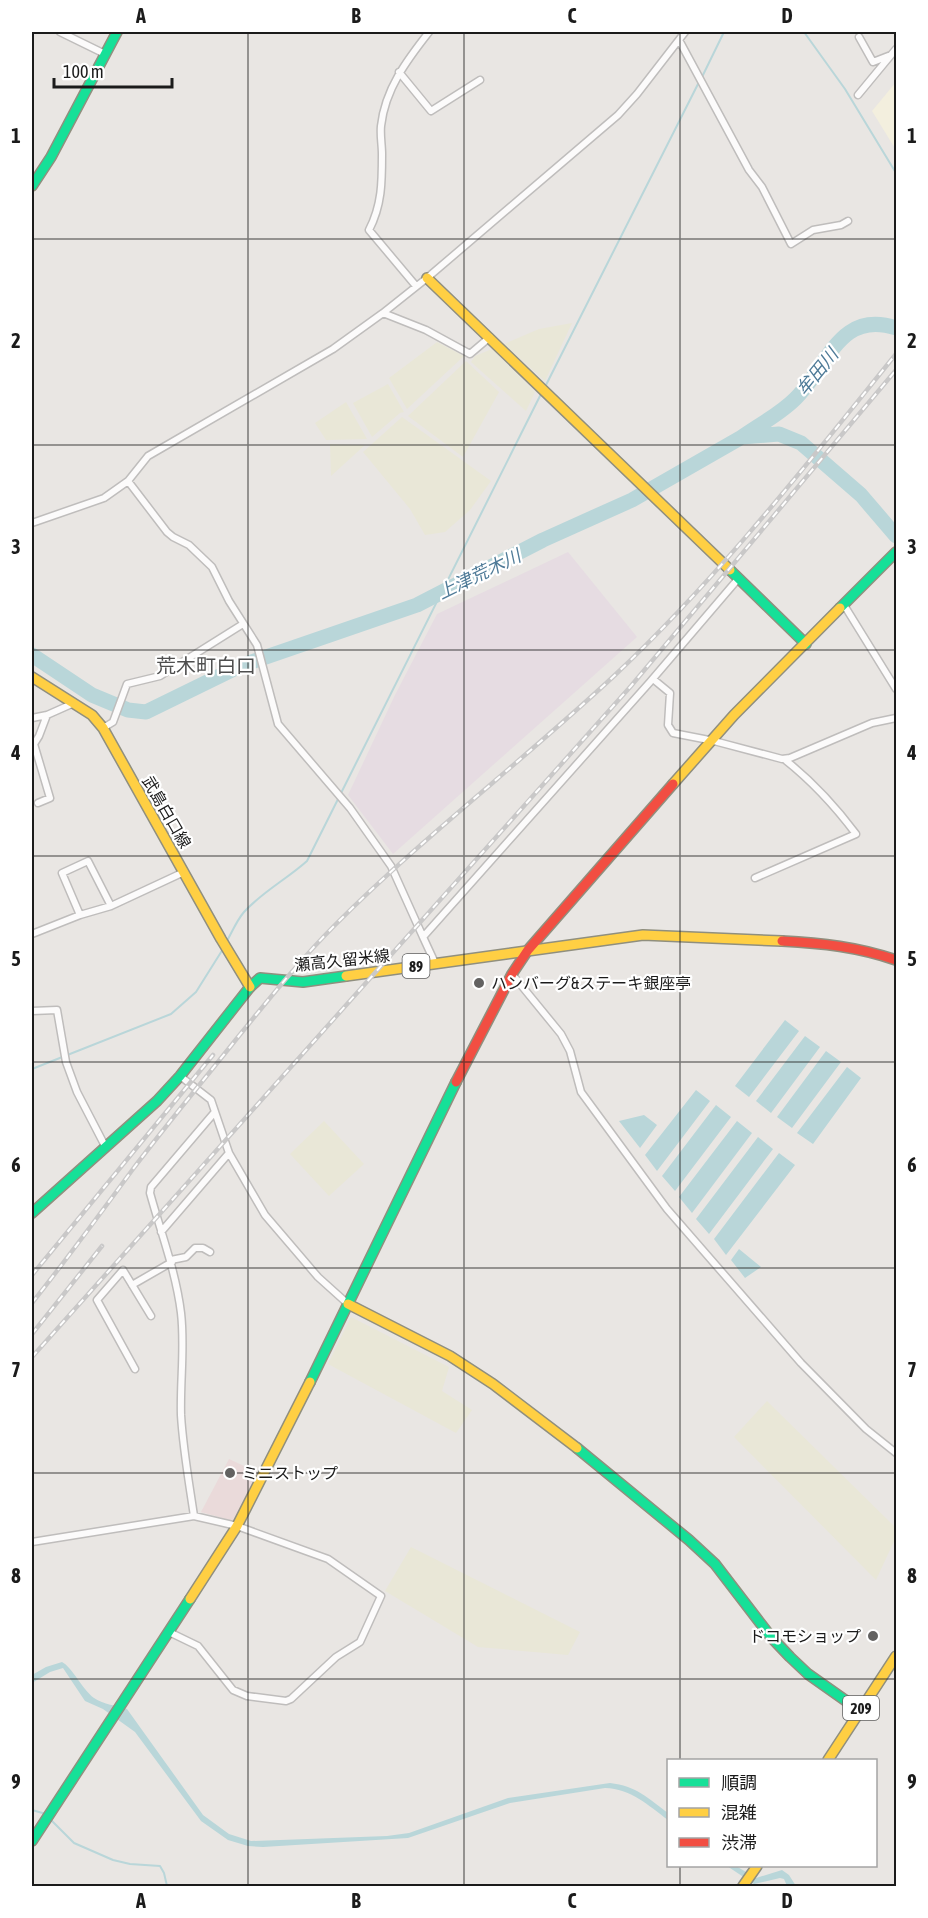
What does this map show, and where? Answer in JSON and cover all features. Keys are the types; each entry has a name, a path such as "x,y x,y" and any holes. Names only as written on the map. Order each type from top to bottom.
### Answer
{"main road":[{"path":"32,186 51,157 117,32"},
{"path":"427,278 806,644"},
{"path":"32,1841 237,1526 473,1048 512,974 528,950 712,740 896,552"},
{"name":"武島白口線","path":"32,677 92,715 103,728 250,987"},
{"name":"瀬高久留米線","path":"250,987 260,978 303,982 643,935 824,943 867,950 897,960"},
{"path":"32,1213 144,1113 180,1076 250,987"},
{"path":"348,1304 450,1356 493,1384 584,1454 715,1564 790,1658 808,1674 859,1710"},
{"name":"209","path":"829,1759 859,1710 897,1656"},
{"path":"744,1885 754,1870"}],"street":[{"path":"60,32 105,54"},
{"path":"416,286 369,230 378,211 381,183 381,126 399,72 429,32"},
{"path":"32,523 104,498 128,481 148,456 333,349 383,313 618,115 685,32"},
{"path":"859,37 873,62 894,52"},
{"path":"679,40 750,170 762,187 791,244 813,230 841,225 848,221"},
{"path":"858,95 894,52"},
{"path":"399,72 431,111 480,80"},
{"path":"383,313 426,330 470,354 490,337"},
{"path":"128,481 167,532 189,544 212,567 257,645 278,724 350,808 391,866 435,963"},
{"path":"423,937 653,679 738,579"},
{"path":"844,605 897,689"},
{"path":"103,728 113,722 127,684 160,676 243,624"},
{"path":"653,679 669,693 670,730 673,733 712,740 784,759 808,778 856,834 755,878"},
{"path":"32,718 47,715 74,703"},
{"path":"38,803 50,798 34,744 47,715"},
{"path":"784,759 872,723 897,718"},
{"path":"80,915 62,873 88,861 111,906"},
{"path":"32,934 80,915 111,906 184,872"},
{"path":"512,974 561,1034 570,1051 580,1092 667,1209 801,1363 866,1429 897,1453"},
{"path":"32,1011 57,1010 66,1062 77,1092 105,1146"},
{"path":"180,1076 211,1100 230,1153 271,1222 318,1277 348,1304"},
{"path":"194,1516 184,1446 180,1377 182,1331 172,1261 150,1193 151,1187 214,1113"},
{"path":"161,1232 230,1153"},
{"path":"132,1285 172,1261 186,1257 195,1248 203,1248 210,1252"},
{"path":"135,1369 97,1300 123,1270 151,1316"},
{"path":"32,1542 194,1516 237,1526 328,1559 381,1596 360,1642 336,1657 291,1699 286,1701 247,1696 233,1690 198,1646 169,1632"}],"shaded area":[{"path":"896,82 896,150 872,111"},
{"path":"572,323 545,381 504,344 539,329"},
{"path":"437,342 464,356 407,409 389,378"},
{"path":"492,349 535,392 526,411 471,362 475,356"},
{"path":"466,361 499,392 463,457 408,416"},
{"path":"388,384 404,412 372,437 353,403"},
{"path":"346,402 367,439 326,440 315,423"},
{"path":"402,417 491,481 470,510 445,532 425,535 410,509 363,452"},
{"path":"330,444 365,445 331,476"},
{"path":"568,552 637,637 393,854 348,795 395,695 437,614"},
{"path":"324,1121 364,1164 329,1196 290,1154"},
{"path":"351,1317 449,1367 442,1391 472,1410 456,1433 328,1364"},
{"path":"767,1401 896,1528 896,1537 876,1580 734,1437"},
{"path":"229,1459 259,1473 237,1519 233,1521 201,1512"},
{"path":"411,1547 580,1632 568,1655 478,1647 385,1591"}],"water":[{"path":"785,1020 799,1031 749,1097 735,1086"},
{"path":"805,1036 820,1047 771,1113 756,1101"},
{"path":"826,1051 841,1062 792,1128 777,1117"},
{"path":"847,1067 861,1078 813,1144 797,1133"},
{"path":"696,1090 710,1101 657,1171 645,1155"},
{"path":"716,1105 731,1117 675,1191 662,1176"},
{"path":"644,1115 657,1125 640,1148 619,1121"},
{"path":"737,1121 752,1133 692,1213 679,1197"},
{"path":"758,1137 773,1149 709,1234 696,1219"},
{"path":"779,1153 795,1165 726,1255 714,1239"},
{"path":"739,1249 761,1267 745,1278 731,1260"},
{"path":"62,1662 70,1668 94,1698 106,1704 127,1709 203,1815 229,1834 251,1841 387,1836 409,1833 508,1798 610,1783 627,1787 641,1794 667,1812 667,1819 631,1795 605,1788 510,1803 408,1838 248,1846 228,1840 201,1821 135,1732 103,1709 85,1701 63,1668 50,1672 32,1683 32,1675"},
{"path":"728,1867 738,1867 756,1878 782,1870 789,1875 796,1886 787,1886 784,1879 780,1878 754,1884"}],"waterway":[{"path":"702,77 724,32"},
{"path":"804,32 845,89 896,173"},
{"path":"545,387 699,82"},
{"name":"牟田川","path":"742,437 795,399 836,344 848,334 861,327 877,324 896,328"},
{"path":"227,941 244,912 307,861 542,392"},
{"name":"上津荒木川","path":"32,655 92,695 128,710 146,712 240,666 417,605 543,540 632,500 742,437 779,434 801,443 861,495 896,536"},
{"path":"32,1069 171,1014 196,992 223,949"},
{"path":"32,1810 46,1814"},
{"path":"50,1819 74,1843 113,1860 130,1864 160,1866 167,1886"}],"railway":[{"path":"32,1303 159,1136 261,1008 309,952 404,860 615,675 653,638 761,519 896,354"},
{"path":"32,1357 631,686 896,370"},
{"path":"32,1275 213,1055"},
{"path":"32,1334 102,1246"}],"traffic: fast":[{"path":"32,186 51,157 117,32"},
{"path":"840,608 896,552"},
{"path":"730,570 806,644"},
{"path":"32,1213 157,1101 180,1076 250,987 260,978 303,982 346,976"},
{"path":"310,1382 456,1082"},
{"path":"577,1448 715,1564 771,1637 790,1657 808,1674 859,1710"},
{"path":"32,1841 190,1599"}],"traffic: slow":[{"path":"427,278 730,570"},
{"path":"673,784 734,715 840,608"},
{"path":"32,677 92,715 103,728 250,987"},
{"path":"346,976 643,935 782,941"},
{"path":"348,1304 450,1356 493,1384 577,1448"},
{"path":"190,1599 237,1526 310,1382"},
{"path":"829,1759 896,1656"},
{"path":"743,1886 756,1867"}],"traffic: jam":[{"path":"456,1082 512,974 528,950 673,784"},
{"path":"782,941 840,946 896,960"}],"place":[{"name":"ハンバーグ&ステーキ銀座亭","path":"479,983"},
{"name":"ミニストップ","path":"230,1473"},
{"name":"ドコモショップ","path":"873,1636"}],"district":[{"name":"荒木町白口","path":"206,665"}]}
